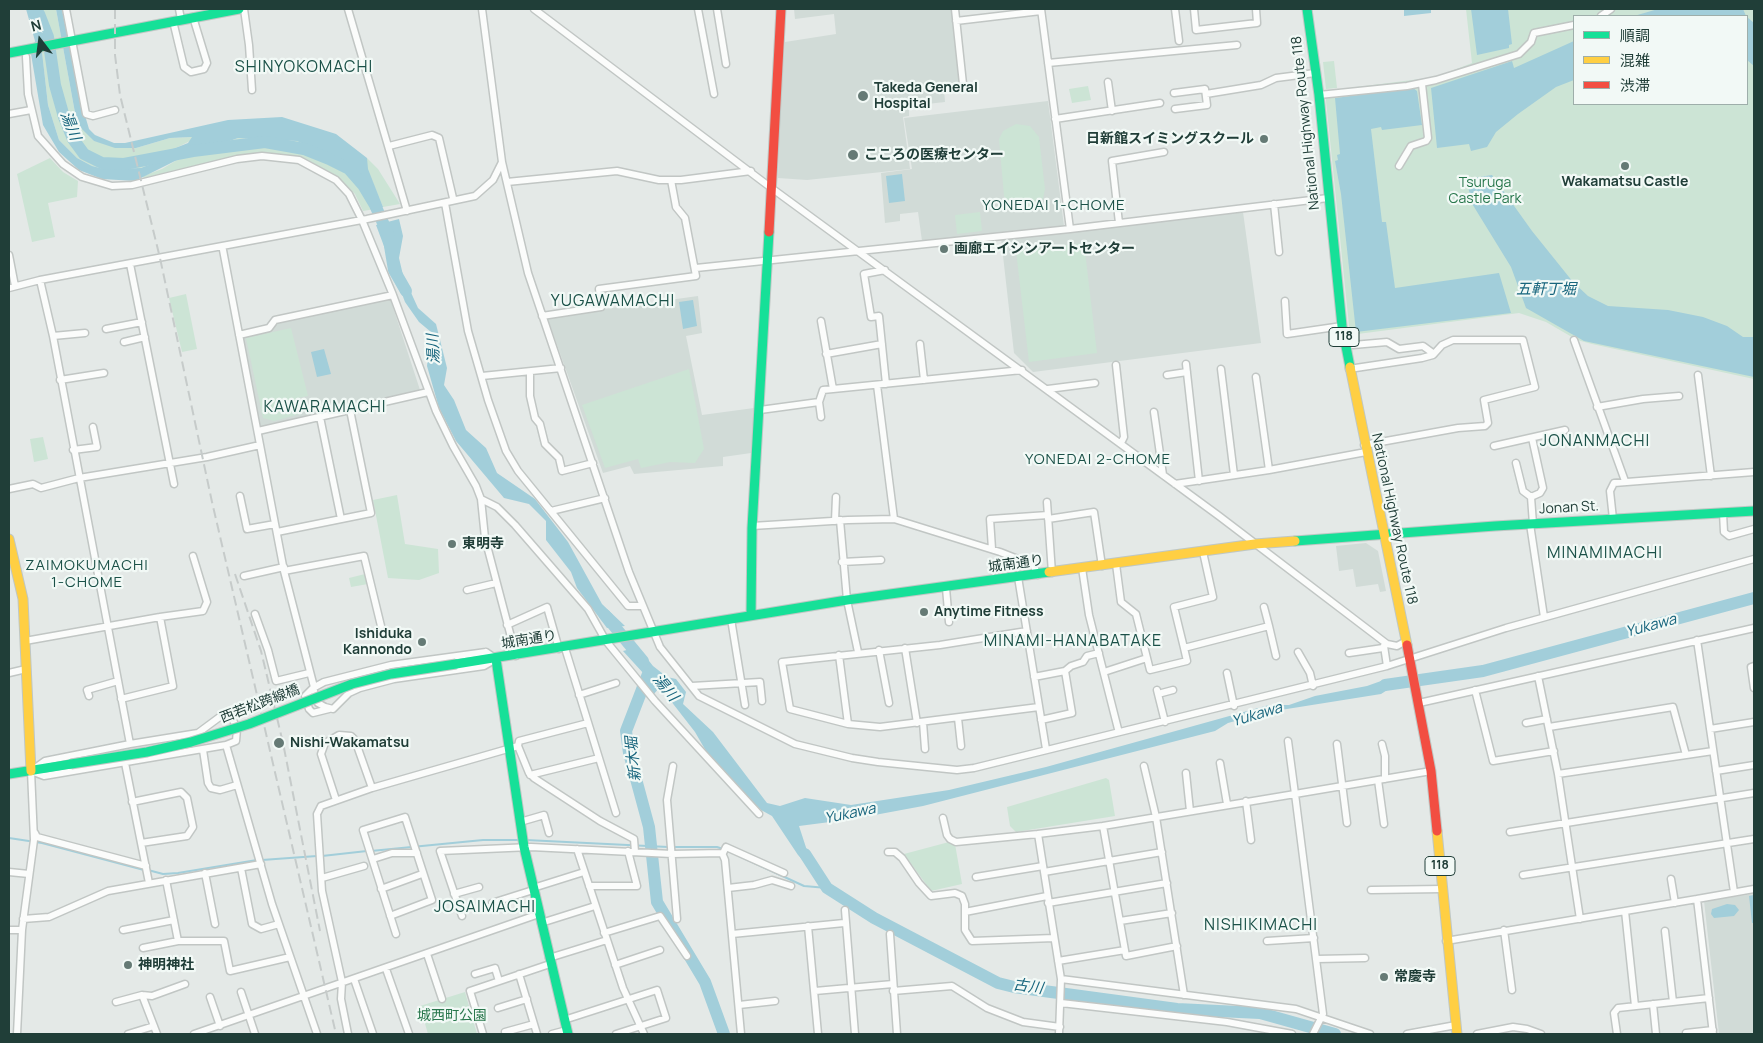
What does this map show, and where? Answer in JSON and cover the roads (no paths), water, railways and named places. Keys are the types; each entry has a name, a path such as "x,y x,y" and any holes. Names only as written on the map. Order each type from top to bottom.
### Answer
{"main road":[{"path":"9,53 27,54 71,41 221,10 239,9"},
{"path":"752,615 752,526 781,9"},
{"name":"National Highway Route 118","path":"1307,9 1342,326 1365,448 1410,660 1430,771 1446,941 1457,1030"},
{"name":"Jonan St.","path":"1384,534 1754,511"},
{"name":"城南通り","path":"456,664 562,649 847,600 946,588 1255,544 1384,534"},
{"path":"9,540 13,574 23,599 31,771"},
{"path":"496,659 524,847 549,961 568,1032"},
{"name":"西若松跨線橋","path":"9,774 147,752 191,742 249,724 352,684 391,674 456,664"}],"street":[{"path":"66,9 86,114 92,116 115,110"},
{"path":"179,9 177,20 184,67 191,72 204,69 207,63 194,17"},
{"path":"244,9 252,90"},
{"path":"348,9 389,146 406,211"},
{"path":"482,9 502,162 525,265 562,368 605,498 654,633 660,647 699,696 795,744 852,758 957,770 1002,762 1046,749 1234,706 1410,660 1544,617 1754,559"},
{"path":"534,9 771,187 1048,389 1255,544 1384,646 1387,666"},
{"path":"698,9 714,94"},
{"path":"717,9 726,64"},
{"path":"954,9 963,84"},
{"path":"1176,9 1179,41"},
{"path":"1194,9 1196,30 1258,23 1256,9"},
{"path":"956,21 1041,10 1070,229"},
{"path":"1318,95 1422,84 1519,54 1531,42 1534,33 1573,24"},
{"path":"1048,64 1237,45"},
{"path":"27,54 31,110 38,136 51,153 70,170 97,182 112,186 132,185 248,157 289,158 299,160 336,180 349,194 365,219 428,392 445,432 476,486 481,499 485,538 516,656"},
{"path":"1206,94 1261,85 1276,78 1315,73"},
{"path":"1108,82 1112,111"},
{"path":"1400,166 1411,146 1426,141 1428,138 1422,84"},
{"path":"1174,93 1205,89 1207,105 1175,109"},
{"path":"1055,119 1160,103"},
{"path":"9,114 31,110"},
{"path":"389,146 432,135 439,138 453,198"},
{"path":"1119,223 1112,161 1164,152"},
{"path":"9,255 12,287 475,196 493,180 502,162"},
{"path":"493,180 508,184 617,171 659,180 670,180 694,179 750,171"},
{"path":"542,316 601,307 599,289 696,276 685,218 676,207 670,180"},
{"path":"696,268 1070,229 1328,198"},
{"path":"445,203 467,325 506,452 518,472 628,606 643,606"},
{"path":"1274,204 1279,252"},
{"path":"223,250 284,569 318,703 329,709"},
{"path":"130,264 174,484"},
{"path":"885,270 864,274 871,317 879,316 886,384"},
{"path":"40,280 53,336 130,744"},
{"path":"239,335 269,328 275,320 394,295"},
{"path":"1285,301 1288,334 1342,326"},
{"path":"820,320 833,389"},
{"path":"106,329 142,322"},
{"path":"53,336 85,333"},
{"path":"124,342 145,337"},
{"path":"1175,484 1269,470 1458,428 1484,426 1488,424 1484,400 1535,388 1524,340 1453,340 1434,354 1422,358 1349,369"},
{"path":"1574,340 1625,481"},
{"path":"1353,345 1387,342 1399,349 1423,346 1434,354"},
{"path":"826,354 882,344"},
{"path":"920,344 924,380"},
{"path":"1186,364 1199,481"},
{"path":"1116,365 1124,437 1121,443"},
{"path":"482,376 562,368"},
{"path":"1221,369 1234,475"},
{"path":"821,417 819,402 823,390 1022,370"},
{"path":"530,372 530,396 535,418 540,424 545,444 559,458 562,471 593,463"},
{"path":"1167,375 1187,372"},
{"path":"60,380 104,373"},
{"path":"1698,375 1711,476"},
{"path":"1256,377 1269,470"},
{"path":"1048,389 1095,383"},
{"path":"877,385 894,519"},
{"path":"258,431 428,392"},
{"path":"1597,407 1679,396"},
{"path":"760,410 819,402"},
{"path":"277,532 371,513 350,410"},
{"path":"1154,412 1163,474"},
{"path":"320,417 341,519"},
{"path":"73,450 97,447 93,427"},
{"path":"1494,446 1565,430"},
{"path":"1532,438 1543,488 1540,493 1532,497"},
{"path":"9,489 33,484 41,488 79,478 260,445"},
{"path":"1516,463 1522,491 1532,497"},
{"path":"1614,519 1610,491 1614,483 1754,472"},
{"path":"240,496 247,529 275,524"},
{"path":"836,497 837,521 847,600 858,652"},
{"path":"1532,497 1532,524 1544,617"},
{"path":"551,511 605,498"},
{"path":"481,499 497,507 521,532 588,609 606,641 641,685 684,735 759,814"},
{"path":"1047,502 1052,573"},
{"path":"992,549 990,519 1048,517 1094,512 1102,566"},
{"path":"1722,513 1724,532 1729,536 1754,529"},
{"path":"752,526 894,519 992,549 1032,564 1038,575"},
{"path":"1116,564 1121,602 1136,614 1150,670 1187,661 1174,607 1213,597 1204,552"},
{"path":"25,641 107,625 203,611 207,602 193,556"},
{"path":"244,576 364,556 381,626"},
{"path":"842,562 882,560"},
{"path":"1082,568 1089,615 1118,729"},
{"path":"1018,577 1046,749"},
{"path":"467,590 496,582"},
{"path":"946,588 949,622"},
{"path":"508,624 547,607 579,694 616,813"},
{"path":"1264,608 1276,656"},
{"path":"256,614 276,681 309,673"},
{"path":"121,699 173,686 160,617"},
{"path":"732,619 744,705"},
{"path":"1184,648 1269,626"},
{"path":"1418,701 1754,628"},
{"path":"1027,632 950,644 858,652 782,662 790,709 848,724 880,727 1039,707"},
{"path":"1697,640 1734,892"},
{"path":"1348,653 1384,646 1397,646 1406,641"},
{"path":"905,648 925,749"},
{"path":"879,650 889,703"},
{"path":"486,652 496,659 484,666 394,679 360,688 349,693 338,706 313,713 309,709 306,696 314,687 391,665 453,655 486,652"},
{"path":"1298,652 1310,673 1313,686"},
{"path":"1034,677 1065,671 1083,662 1087,656 1098,653"},
{"path":"839,655 848,724"},
{"path":"1104,672 1147,658"},
{"path":"1754,666 1751,667 1754,685"},
{"path":"9,673 26,668"},
{"path":"1041,720 1072,713 1065,671"},
{"path":"1226,673 1234,706"},
{"path":"1538,676 1558,774 1580,919"},
{"path":"89,696 87,690 118,681"},
{"path":"692,686 760,682 762,701"},
{"path":"579,694 616,683"},
{"path":"1165,722 1158,692 1173,690"},
{"path":"1475,690 1493,761 1554,751"},
{"path":"1549,727 1673,707 1686,755"},
{"path":"221,716 227,716 234,721 238,733 236,740 226,745 203,750 44,776 31,771 45,761 198,733 221,716"},
{"path":"958,718 962,746"},
{"path":"1526,723 1547,718"},
{"path":"1710,729 1754,722"},
{"path":"588,723 519,741 518,746 530,775 600,821 626,833 634,839 633,848 638,885 588,886"},
{"path":"336,800 321,754 325,743 339,735 351,736 355,740 372,788"},
{"path":"1288,741 1317,959 1322,1017 1313,1034"},
{"path":"1337,744 1347,823"},
{"path":"1382,744 1385,756 1382,779 1384,824"},
{"path":"226,745 236,785 279,924 317,1034"},
{"path":"348,1034 341,999 342,982 322,891 317,814 321,806 372,788 518,746"},
{"path":"203,750 208,783 211,788 220,790 236,785"},
{"path":"1558,774 1713,751"},
{"path":"530,775 599,758"},
{"path":"125,763 149,883"},
{"path":"1220,763 1227,804"},
{"path":"1716,771 1754,765"},
{"path":"672,766 667,800 677,919"},
{"path":"1144,766 1156,817 1184,995"},
{"path":"17,1034 22,930 34,842 31,771"},
{"path":"943,818 947,835 956,842 1103,826 1430,771"},
{"path":"1186,773 1190,811"},
{"path":"132,802 181,792 187,798 193,827 187,836 141,843"},
{"path":"1510,832 1754,793"},
{"path":"1246,801 1252,840"},
{"path":"520,822 544,815 549,832"},
{"path":"390,916 432,900 405,817 363,830 381,889 390,916 396,934"},
{"path":"1103,826 1126,956 1177,946"},
{"path":"34,832 37,837 146,869"},
{"path":"893,991 952,986 987,1008 1023,1022 1059,1031 1061,979 1038,834"},
{"path":"1523,875 1754,839"},
{"path":"462,916 440,850 524,847 577,849 633,848 672,854 723,853"},
{"path":"741,1034 728,888 723,853 726,847 784,873"},
{"path":"371,853 392,853 416,848"},
{"path":"577,849 615,965 644,1034"},
{"path":"888,852 895,852 902,858 919,883 931,896 955,893 962,896 965,904 965,930 972,941 1054,938"},
{"path":"976,877 1109,861 1162,852"},
{"path":"23,919 49,917 108,892 149,883 241,868 260,860"},
{"path":"322,878 364,866"},
{"path":"241,868 252,924 261,929 279,924"},
{"path":"9,872 29,874"},
{"path":"492,903 584,872"},
{"path":"206,873 215,924"},
{"path":"381,889 422,874"},
{"path":"1671,879 1675,903"},
{"path":"166,880 178,941"},
{"path":"728,888 754,885 772,880 791,886"},
{"path":"965,912 1167,883"},
{"path":"454,894 478,887"},
{"path":"1371,890 1442,889"},
{"path":"1446,941 1754,889"},
{"path":"1686,1033 1713,1032 1697,899"},
{"path":"194,1034 427,954 540,919 595,906"},
{"path":"845,910 844,924 855,1034"},
{"path":"1625,911 1635,1006"},
{"path":"1120,921 1172,913"},
{"path":"483,1034 470,991 519,974 660,916 688,956"},
{"path":"123,930 174,920"},
{"path":"732,934 844,924"},
{"path":"808,926 818,1034"},
{"path":"9,930 22,930"},
{"path":"1504,930 1512,990"},
{"path":"1665,932 1673,1002"},
{"path":"890,934 897,1034"},
{"path":"1266,941 1314,938"},
{"path":"143,948 178,941 224,941 230,971 290,957"},
{"path":"615,965 660,950"},
{"path":"1058,961 1125,950"},
{"path":"427,954 442,999"},
{"path":"1317,959 1365,958"},
{"path":"475,974 495,968 499,981"},
{"path":"386,969 409,1034"},
{"path":"519,974 537,1034"},
{"path":"354,979 373,1034"},
{"path":"1061,979 1184,995 1220,997 1296,1009 1370,1034"},
{"path":"116,1002 142,995 152,996 185,984"},
{"path":"815,991 893,984"},
{"path":"564,1020 657,990 666,1018 616,1034"},
{"path":"241,992 256,1034"},
{"path":"142,995 156,1034"},
{"path":"210,997 220,1026"},
{"path":"1617,1034 1614,1013 1618,1008 1709,998"},
{"path":"498,1008 526,999"},
{"path":"738,1005 775,1001"},
{"path":"1061,1003 1227,1022 1292,1034"},
{"path":"1653,1004 1656,1034"},
{"path":"505,1032 534,1024"},
{"path":"128,1034 154,1026"},
{"path":"1477,1034 1513,1027 1527,1029 1540,1034"},
{"path":"1407,1034 1457,1030"},
{"path":"552,1034 568,1032"}],"water":[{"path":"26,9 37,9 37,22 40,30 49,38 42,52 48,105 59,140 77,158 92,166 104,169 141,168 156,162 173,149 188,143 192,137 170,138 136,148 115,148 94,141 81,128 76,118 56,9 62,9 79,95 89,129 95,135 114,143 125,143 228,120 282,117 336,134 367,158 368,169 383,207 375,209 358,176 348,166 297,141 238,138 177,160 135,181 102,179 79,170 59,152 43,125 31,54 35,41"},
{"path":"1404,9 1431,9 1431,13 1404,16"},
{"path":"1471,9 1508,9 1512,44 1509,45 1509,48 1477,55"},
{"path":"1658,9 1743,9 1746,15 1637,15"},
{"path":"1748,18 1754,23 1754,66 1748,61"},
{"path":"1573,41 1573,80 1556,87 1518,114 1496,132 1487,147 1471,151 1469,144 1437,148 1431,88 1512,61 1514,68"},
{"path":"1413,88 1417,91 1422,125 1382,130 1381,127 1371,129 1382,222 1386,222 1395,288 1499,273 1511,313 1356,332 1341,194 1335,161 1338,160 1337,155 1340,154 1335,98"},
{"path":"902,174 905,201 889,203 886,176"},
{"name":"五軒丁堀","path":"1492,175 1532,231 1573,282 1588,296 1608,306 1668,310 1703,317 1727,326 1743,337 1754,337 1754,377 1584,341 1526,308 1511,267 1471,202 1467,179"},
{"path":"399,219 403,236 399,258 403,275 418,308 436,324 447,368 444,385 454,400 466,430 486,448 497,473 535,499 568,542 602,604 625,626 607,628 577,588 571,572 546,540 546,521 529,504 504,498 456,441 439,408 427,366 431,332 419,322 405,302 376,225"},
{"path":"693,300 697,326 683,329 679,302"},
{"path":"324,349 331,374 317,377 311,352"},
{"path":"638,647 653,666 667,677 676,679 686,692 683,704 713,732 767,803 780,806 805,798 851,805 949,790 1046,767 1269,705 1289,705 1315,696 1367,686 1381,681 1393,679 1400,682 1381,694 1268,712 1228,723 1215,731 923,806 853,819 799,826 814,872 798,855 772,816 761,810 710,758 695,732 660,687 653,695 641,682 644,674 623,651"},
{"path":"1754,895 1754,923 1752,923 1749,896"},
{"path":"1727,904 1735,905 1739,910 1734,916 1714,918 1711,914 1712,909"}],"waterway":[{"name":"湯川","path":"34,9 39,14 48,37 55,85 64,117 73,139 84,154 102,163 124,164 193,151 265,142 304,149 329,159 349,169 363,185 375,205 388,234 394,270 406,291"},
{"name":"Yukawa","path":"1385,685 1483,671 1754,598"},
{"name":"湯川","path":"605,615 643,661"},
{"name":"新木堀","path":"648,674 626,731 629,753 649,827 657,902 705,982 724,1034"},
{"path":"9,838 42,843 144,870"},
{"path":"371,851 483,840 519,840"},
{"path":"526,840 668,847"},
{"path":"673,847 717,847 723,849"},
{"path":"322,856 367,851"},
{"name":"古川","path":"805,854 827,888 874,918 998,983 1014,987 1177,1009 1260,1013 1335,1034"},
{"path":"262,860 317,856"},
{"path":"739,856 804,886 827,888"},
{"path":"148,870 163,874 178,873 257,860"}],"railway":[{"path":"115,9 115,55 120,95 160,258 212,502 336,1034"},
{"path":"235,574 261,651 283,743 320,931"}],"place":[{"name":"Takeda General Hospital","path":"863,96"},
{"name":"日新館スイミングスクール","path":"1264,139"},
{"name":"こころの医療センター","path":"853,155"},
{"name":"Wakamatsu Castle","path":"1625,166"},
{"name":"画廊エイシンアートセンター","path":"944,249"},
{"name":"東明寺","path":"452,544"},
{"name":"Anytime Fitness","path":"924,612"},
{"name":"Ishiduka Kannondo","path":"422,642"},
{"name":"Nishi-Wakamatsu","path":"279,743"},
{"name":"神明神社","path":"128,965"},
{"name":"常慶寺","path":"1384,977"}],"district":[{"name":"SHINYOKOMACHI","path":"304,68"},
{"name":"YONEDAI 1-CHOME","path":"1054,206"},
{"name":"YUGAWAMACHI","path":"613,302"},
{"name":"KAWARAMACHI","path":"325,408"},
{"name":"JONANMACHI","path":"1595,442"},
{"name":"YONEDAI 2-CHOME","path":"1098,460"},
{"name":"MINAMIMACHI","path":"1605,554"},
{"name":"ZAIMOKUMACHI 1-CHOME","path":"87,574"},
{"name":"MINAMI-HANABATAKE","path":"1073,642"},
{"name":"JOSAIMACHI","path":"485,908"},
{"name":"NISHIKIMACHI","path":"1261,926"}],"park label":[{"name":"Tsuruga Castle Park","path":"1485,192"},
{"name":"城西町公園","path":"452,1016"}]}
